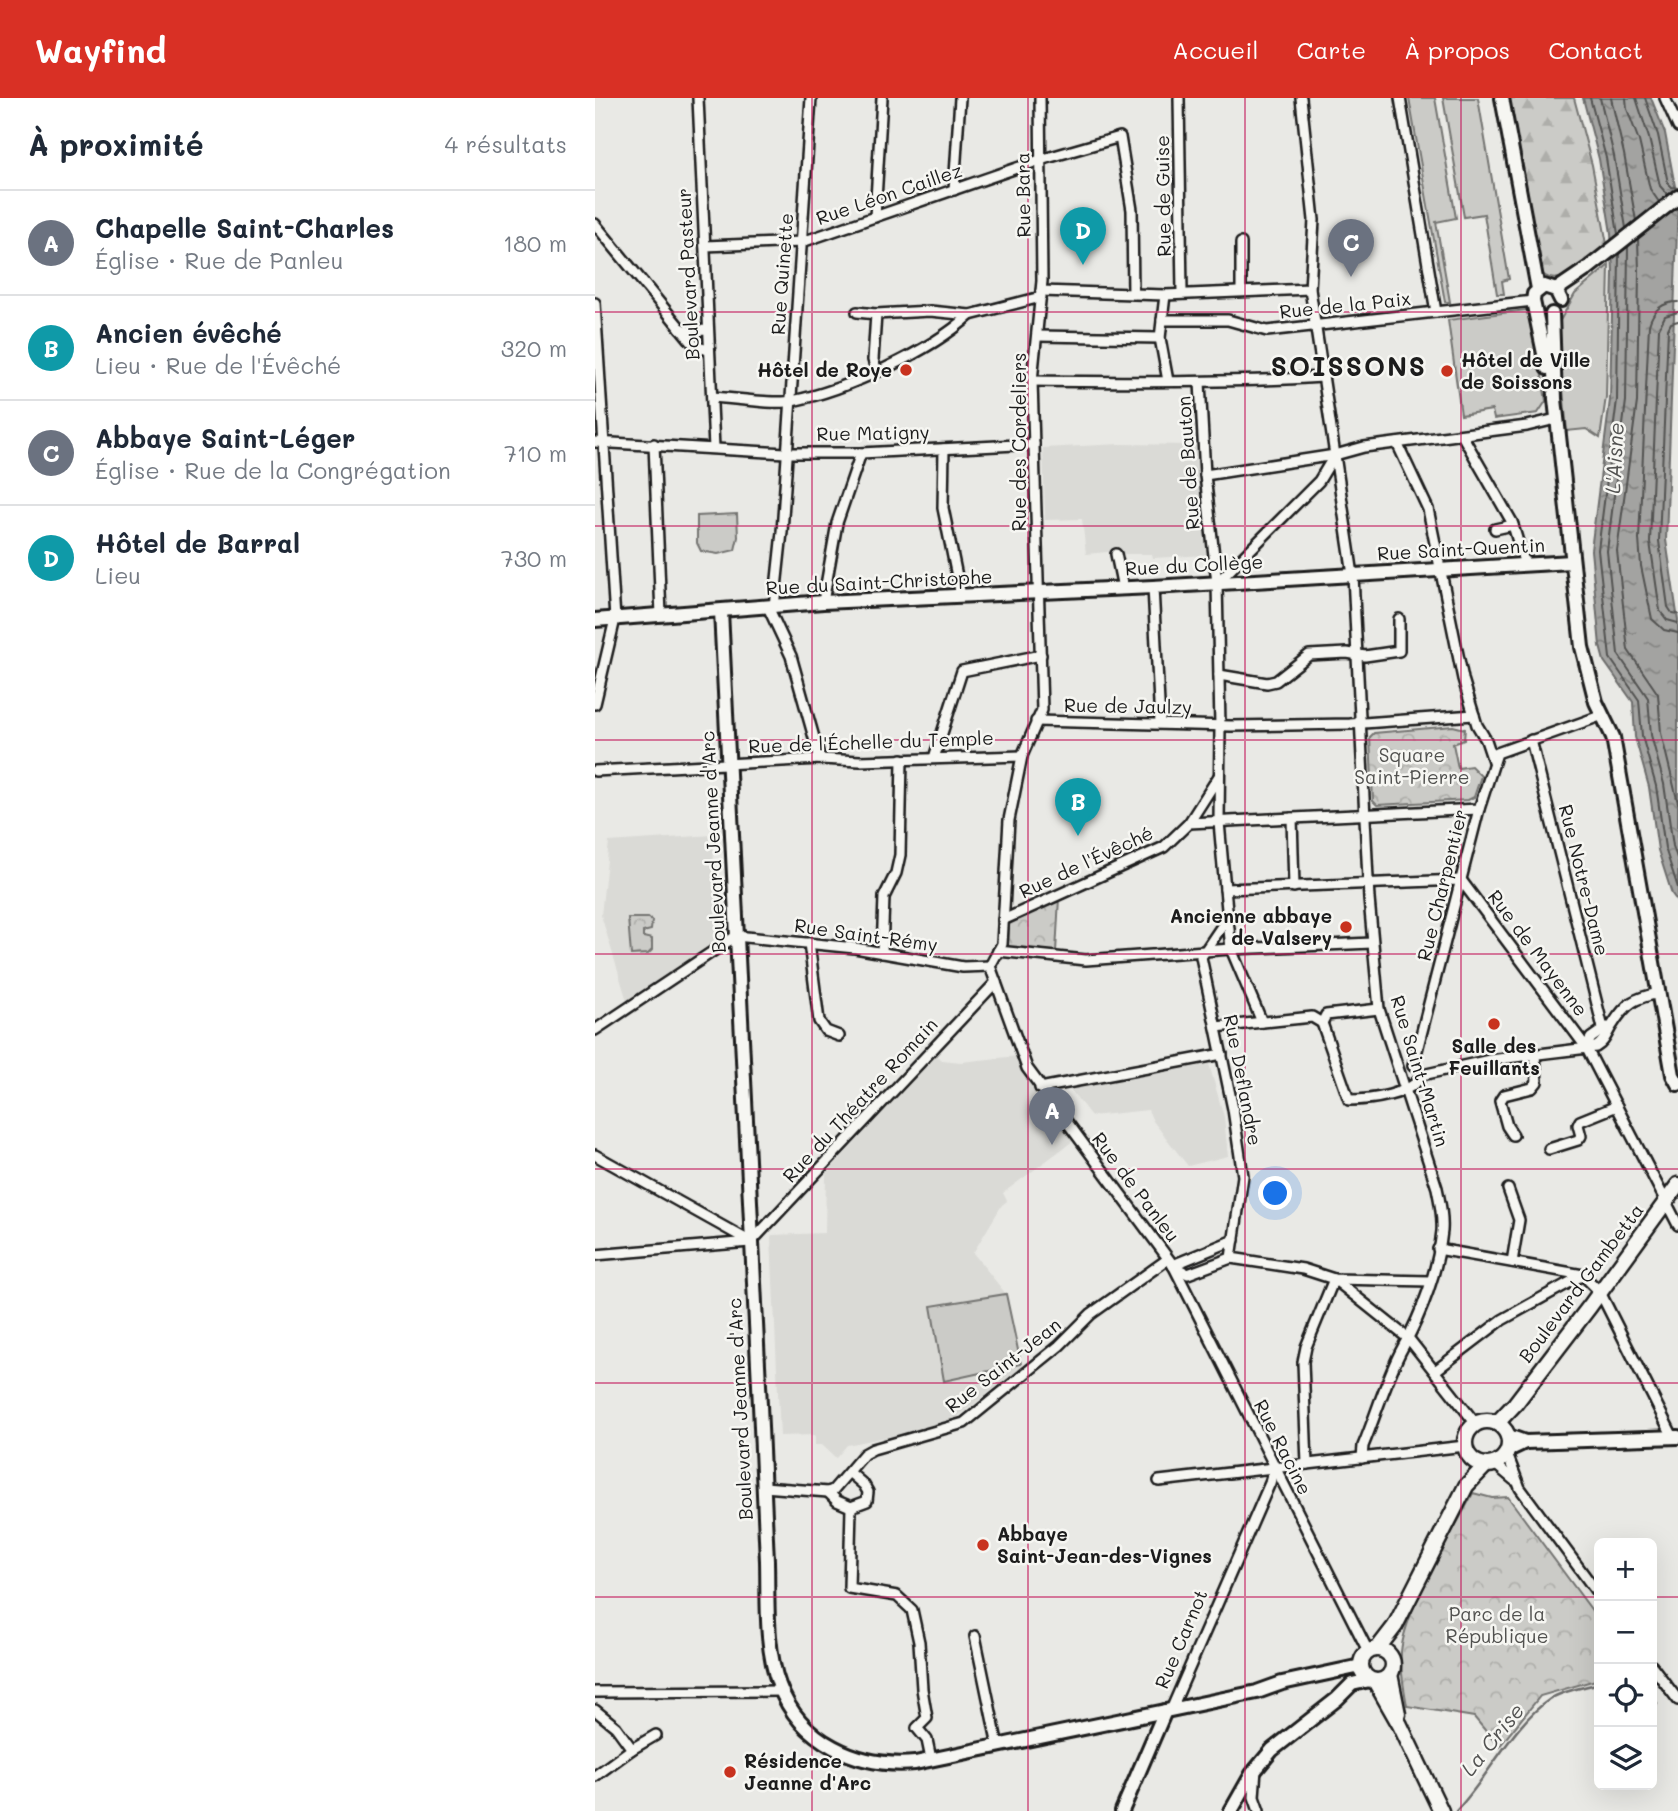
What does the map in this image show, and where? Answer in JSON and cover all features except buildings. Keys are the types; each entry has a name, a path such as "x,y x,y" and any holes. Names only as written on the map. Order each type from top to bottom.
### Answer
{"main road":[{"path":"1502,98 1555,399"},
{"path":"1536,300 1541,313 1552,314 1557,311 1559,295 1678,197"},
{"path":"1536,300 1551,286 1559,295"},
{"path":"1552,314 1556,419 1587,670 1596,702 1613,737 1673,1075 1678,1084"},
{"name":"Rue Saint-Quentin","path":"1353,575 1572,562"},
{"name":"Rue du Collège","path":"1038,592 1353,575"},
{"name":"Rue du Saint-Christophe","path":"595,620 823,602 1038,592"},
{"name":"Boulevard Jeanne d'Arc","path":"721,611 770,1649 788,1704 808,1728 836,1749 865,1761 892,1765 1257,1692 1282,1684 1367,1675"},
{"name":"Boulevard Gambetta","path":"1505,1439 1515,1404 1678,1185"},
{"path":"1466,1486 1466,1437 1476,1424 1490,1421 1505,1439 1525,1442 1675,1437"},
{"path":"1440,1811 1400,1725 1367,1675 1362,1658 1379,1652 1395,1626 1466,1486 1490,1464 1505,1439"},
{"path":"1468,1452 1490,1464"},
{"path":"1231,1811 1257,1769 1272,1751 1352,1684 1367,1675 1384,1680 1390,1674 1394,1664 1379,1652"},
{"path":"1390,1674 1400,1725"},
{"name":"Rue Carnot","path":"1122,1811 1168,1710"}],"street":[{"name":"Boulevard Pasteur","path":"698,98 714,448"},
{"name":"Rue Quinette","path":"771,607 782,532 811,98"},
{"path":"875,217 882,98"},
{"path":"954,190 960,98"},
{"name":"Rue Bara","path":"1040,98 1041,294"},
{"name":"Rue de Guise","path":"1179,98 1182,293"},
{"name":"Rue Saint-Martin","path":"1301,98 1314,220 1310,289 1353,575 1368,884 1379,1009 1437,1188 1442,1230 1430,1281 1409,1339 1363,1446 1362,1458"},
{"path":"1399,98 1436,312"},
{"path":"1665,98 1678,127"},
{"name":"Rue Léon Caillez","path":"705,246 801,242 1040,160 1120,137 1132,210 1133,294"},
{"path":"597,231 695,346 708,350"},
{"path":"1241,243 1241,291"},
{"path":"857,312 876,314 910,310 970,315 1041,294 1165,295 1310,289"},
{"name":"Rue des Cordeliers","path":"998,951 1002,944 1009,820 1022,756 1042,710 1032,381 1041,294"},
{"path":"1165,295 1160,338 1168,380"},
{"name":"Rue de la Paix","path":"1162,320 1229,320 1267,331 1536,300"},
{"path":"595,303 599,442 615,619 595,704"},
{"path":"876,314 873,360 877,372"},
{"path":"712,397 790,402 877,372 920,351 954,330 970,315"},
{"path":"679,328 688,331 708,330"},
{"path":"1037,336 1160,338"},
{"path":"1032,381 1200,382 1323,377"},
{"name":"Rue de Bauton","path":"1200,382 1205,475 1217,583 1219,822 1225,890 1231,949 1262,1022"},
{"path":"1205,475 1335,455 1353,449 1527,426 1556,419"},
{"path":"1462,435 1513,525 1528,565"},
{"name":"Rue Matigny","path":"599,442 786,453 861,453 1034,444"},
{"path":"1397,443 1428,509 1463,679 1477,726 1497,755"},
{"path":"654,444 661,615"},
{"path":"944,449 943,508 961,596"},
{"path":"823,602 837,523 861,453"},
{"path":"1217,583 1319,481 1335,455"},
{"path":"1495,529 1513,525"},
{"path":"1116,554 1123,588"},
{"path":"1153,587 1160,723"},
{"path":"771,607 791,656 820,759"},
{"path":"1219,675 1276,681 1309,655 1355,653 1365,656 1399,651 1399,619"},
{"path":"934,758 962,671 1041,655"},
{"name":"Rue de Jaulzy","path":"1036,721 1220,726 1360,723 1474,715"},
{"path":"1497,755 1603,715"},
{"path":"1486,740 1497,755"},
{"name":"Rue Notre-Dame","path":"1531,740 1608,1026"},
{"name":"Rue Charpentier","path":"1413,1066 1479,810 1497,755"},
{"name":"Rue de l'Échelle du Temple","path":"595,771 820,759 860,761 1022,756"},
{"path":"882,953 884,897 896,873 900,855 902,759"},
{"name":"Rue de l'Évêché","path":"1003,920 1164,847 1189,823 1219,776"},
{"path":"1189,823 1479,810"},
{"path":"1292,818 1294,887"},
{"path":"1225,890 1461,880"},
{"name":"Rue de Mayenne","path":"1461,880 1586,1047 1678,1224"},
{"path":"1203,952 1228,917"},
{"path":"595,1030 736,936"},
{"name":"Rue Saint-Rémy","path":"736,936 855,948 963,967 990,966"},
{"path":"809,943 819,1021 827,1031 839,1036"},
{"path":"990,966 998,951 1087,960 1231,949 1372,943"},
{"name":"Rue Deflandre","path":"1203,952 1201,957 1233,1110 1243,1176 1231,1258"},
{"name":"Rue de Panleu","path":"990,966 1027,1068 1170,1262"},
{"name":"Rue du Théatre Romain","path":"751,1242 996,982"},
{"path":"1422,1074 1490,1060 1596,1047 1602,1044 1608,1026 1635,998 1659,993"},
{"path":"1322,1023 1327,1015 1379,1009"},
{"path":"1216,1027 1312,1017 1322,1023 1349,1100 1397,1093 1418,1083 1422,1074"},
{"path":"1040,1088 1222,1054"},
{"path":"1513,1135 1507,1126 1500,1101 1504,1095 1535,1085 1535,1055"},
{"path":"1398,1067 1417,1066 1422,1074"},
{"path":"1549,1149 1578,1140 1581,1136 1578,1125 1580,1121 1617,1106"},
{"path":"595,1154 727,1231 751,1242"},
{"path":"1508,1189 1519,1220 1512,1262"},
{"path":"725,1244 727,1231"},
{"name":"Rue Saint-Jean","path":"828,1492 833,1490 864,1454 873,1449 964,1423 1059,1346 1091,1314 1170,1262 1234,1240"},
{"path":"595,1255 751,1242"},
{"path":"1438,1249 1583,1275 1600,1292 1675,1437"},
{"path":"1188,1274 1231,1258 1303,1269 1334,1279 1430,1281"},
{"path":"1170,1262 1188,1274"},
{"name":"Rue Racine","path":"1170,1262 1274,1468 1379,1652"},
{"path":"1184,1288 1188,1274"},
{"path":"1435,1371 1502,1320 1583,1275"},
{"path":"1334,1279 1409,1339 1476,1424"},
{"path":"1307,1464 1303,1362 1306,1347 1334,1279"},
{"path":"1505,1439 1516,1481"},
{"path":"1159,1481 1362,1458 1468,1452"},
{"path":"1490,1464 1516,1481 1594,1588"},
{"name":"Rue Carnot","path":"1168,1710 1274,1468"},
{"path":"764,1487 828,1492 837,1502 851,1507 867,1501 869,1492 865,1485 849,1472"},
{"path":"851,1507 849,1588 897,1596 912,1610 919,1642 927,1718 917,1728 927,1740 932,1759"},
{"path":"975,1636 998,1745"},
{"path":"1657,1672 1678,1700"},
{"path":"595,1692 782,1692"},
{"path":"595,1710 616,1727 632,1749"},
{"path":"595,1776 656,1735"},
{"path":"1257,1769 1254,1797 1259,1811"},
{"path":"1240,1797 1254,1797"}],"shaded area":[{"path":"1120,444 1196,445 1207,555 1153,558 1152,554 1119,554 1118,551 1086,554 1082,519 1045,520 1043,448"},
{"path":"713,835 716,941 627,1001 601,915 609,842"},
{"path":"936,1055 942,1060 961,1062 1017,1056 1022,1072 1073,1141 1003,1193 1007,1201 973,1253 1006,1294 1022,1367 956,1418 907,1433 847,1445 836,1458 822,1445 815,1445 815,1435 780,1436 771,1237 825,1233 826,1174"},
{"path":"1209,1064 1224,1117 1228,1156 1188,1166 1153,1121 1148,1110 1091,1116 1070,1089"}],"green space":[{"path":"1409,98 1435,98 1456,218 1436,222 1450,302 1445,302"},
{"path":"1443,98 1478,98 1509,279 1502,281 1504,294 1497,294 1484,214 1464,217"},
{"path":"1506,98 1574,98 1592,165 1607,244 1583,265 1563,277 1554,279 1545,276 1538,268"},
{"path":"1609,265 1606,397 1600,438 1586,429 1567,431 1557,326 1575,294"},
{"path":"1526,310 1532,314 1546,401 1538,413 1494,419 1492,410 1461,415 1448,320"},
{"path":"737,514 738,537 735,550 718,554 701,551 697,543 697,516"},
{"name":"Square Saint-Pierre","path":"1453,726 1465,729 1464,740 1453,744 1458,768 1471,766 1481,776 1474,797 1468,800 1377,805 1373,801 1370,737 1374,733"},
{"path":"1059,898 1056,952 1008,947 1009,923"},
{"path":"628,918 648,918 652,921 651,930 643,932 643,937 652,939 652,950 648,954 631,955"},
{"path":"1006,1294 1021,1364 944,1381 931,1306"},
{"name":"Parc de la République","path":"1473,1493 1492,1498 1508,1497 1594,1613 1594,1680 1540,1696 1499,1747 1474,1717 1407,1706 1401,1652 1404,1634 1431,1571"}],"water":[{"name":"L'Aisne","path":"1583,98 1651,98 1665,133 1678,202 1666,540 1678,620 1678,902 1672,894 1658,850 1649,787 1635,737 1633,702 1604,661 1600,646 1591,550 1610,400 1613,271 1611,233 1599,159"}],"waterway":[{"name":"La Crise","path":"1456,1811 1524,1722 1537,1710 1560,1694 1594,1684"}],"place":[{"name":"Hôtel de Barral","path":"1083,265"},
{"name":"Abbaye Saint-Léger","path":"1351,277"},
{"name":"Hôtel de Roye","path":"906,370"},
{"name":"Hôtel de Ville de Soissons","path":"1447,371"},
{"name":"Ancien évêché","path":"1078,836"},
{"name":"Ancienne abbaye de Valsery","path":"1346,927"},
{"name":"Salle des Feuillants","path":"1494,1024"},
{"name":"Chapelle Saint-Charles","path":"1052,1145"},
{"name":"Abbaye Saint-Jean-des-Vignes","path":"983,1545"},
{"name":"Résidence Jeanne d'Arc","path":"730,1772"}],"district":[{"name":"SOISSONS","path":"1349,367"}]}
